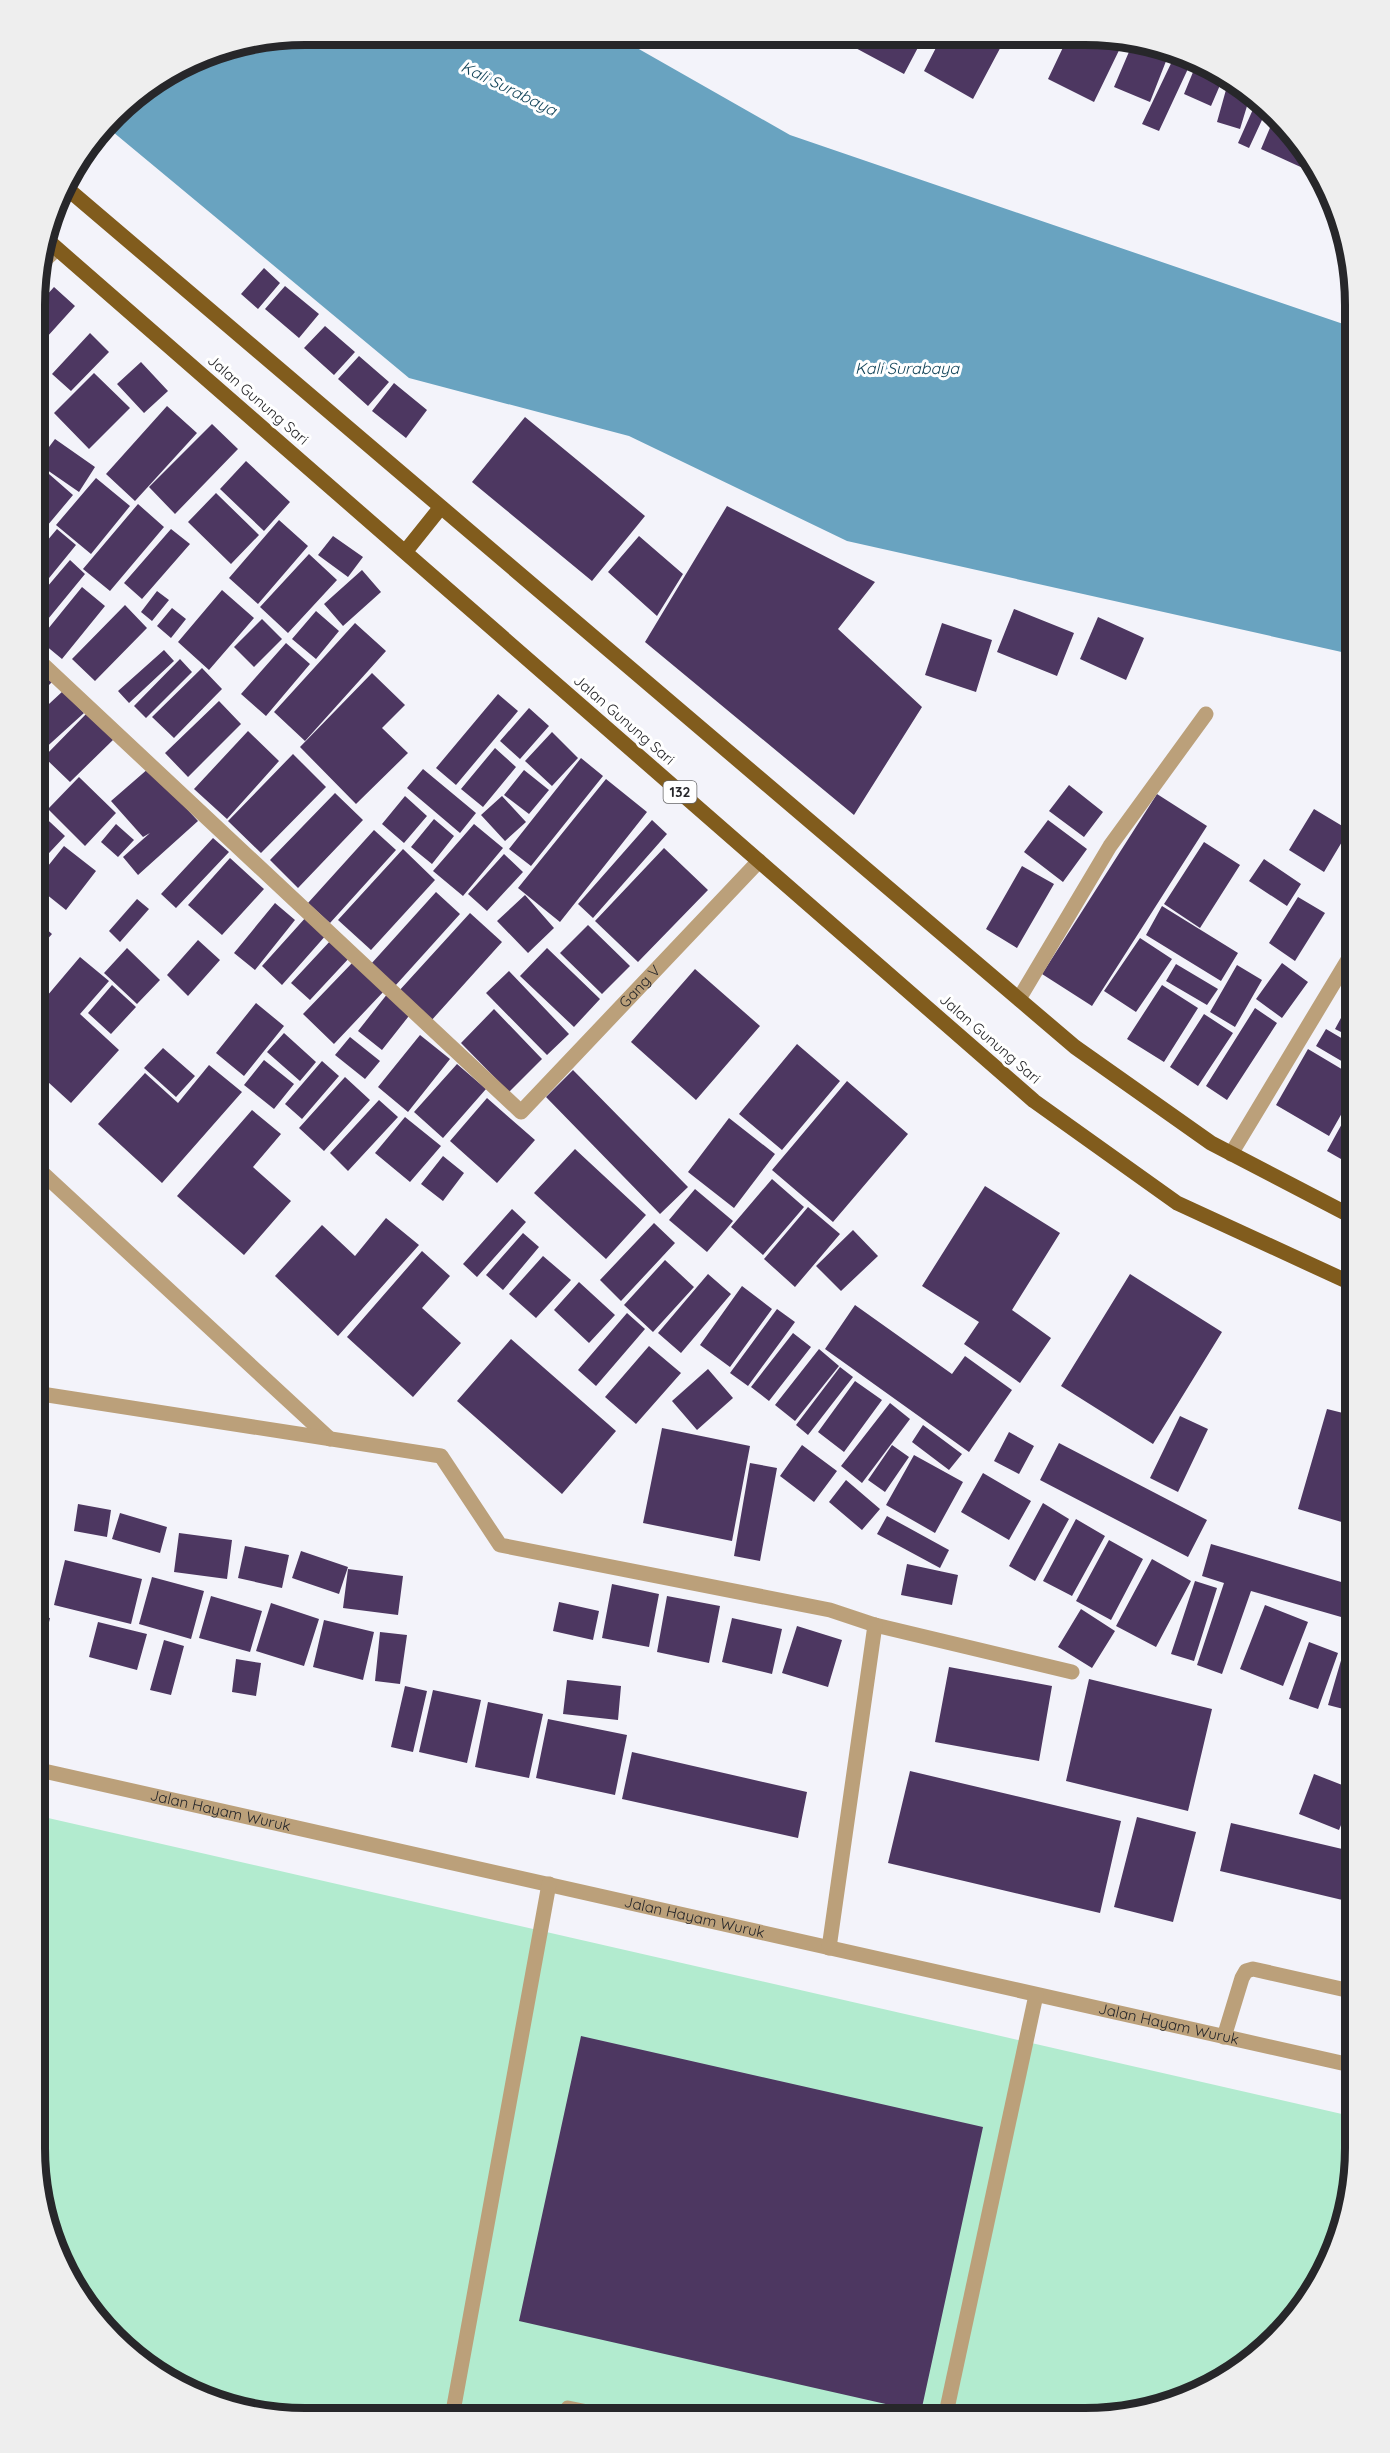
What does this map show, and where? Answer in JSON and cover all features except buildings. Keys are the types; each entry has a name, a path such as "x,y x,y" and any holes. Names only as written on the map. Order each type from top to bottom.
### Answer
{"main road":[{"path":"71,191 1075,1047 1211,1143 1345,1213"},
{"name":"Jalan Gunung Sari","path":"52,244 1034,1101 1178,1203 1345,1281"},
{"path":"405,552 441,507"}],"street":[{"name":"Gang V","path":"45,666 521,1112 759,861"},
{"path":"1019,999 1110,846 1206,714"},
{"path":"1231,1154 1345,965"},
{"path":"45,1175 330,1439"},
{"path":"45,1395 441,1456 500,1545 830,1610 875,1624 1072,1672"},
{"path":"828,1948 875,1624"},
{"name":"Jalan Hayam Wuruk","path":"45,1771 1345,2064"},
{"path":"454,2408 549,1884"},
{"path":"1224,2037 1246,1971 1253,1969 1345,1990"},
{"path":"947,2408 1036,1995"}],"green space":[{"path":"45,1817 1345,2115 1343,2182 1331,2232 1310,2278 1291,2306 1269,2332 1243,2354 1215,2373 1184,2388 1152,2399 1119,2406 1085,2408 305,2408 271,2406 221,2394 175,2373 121,2332 80,2278 59,2232 47,2182 45,2148"}],"water":[{"name":"Kali Surabaya","path":"305,45 632,45 790,135 1345,325 1345,653 847,541 629,436 409,378 112,131 121,121 161,89 190,72 221,59 271,47"}]}
